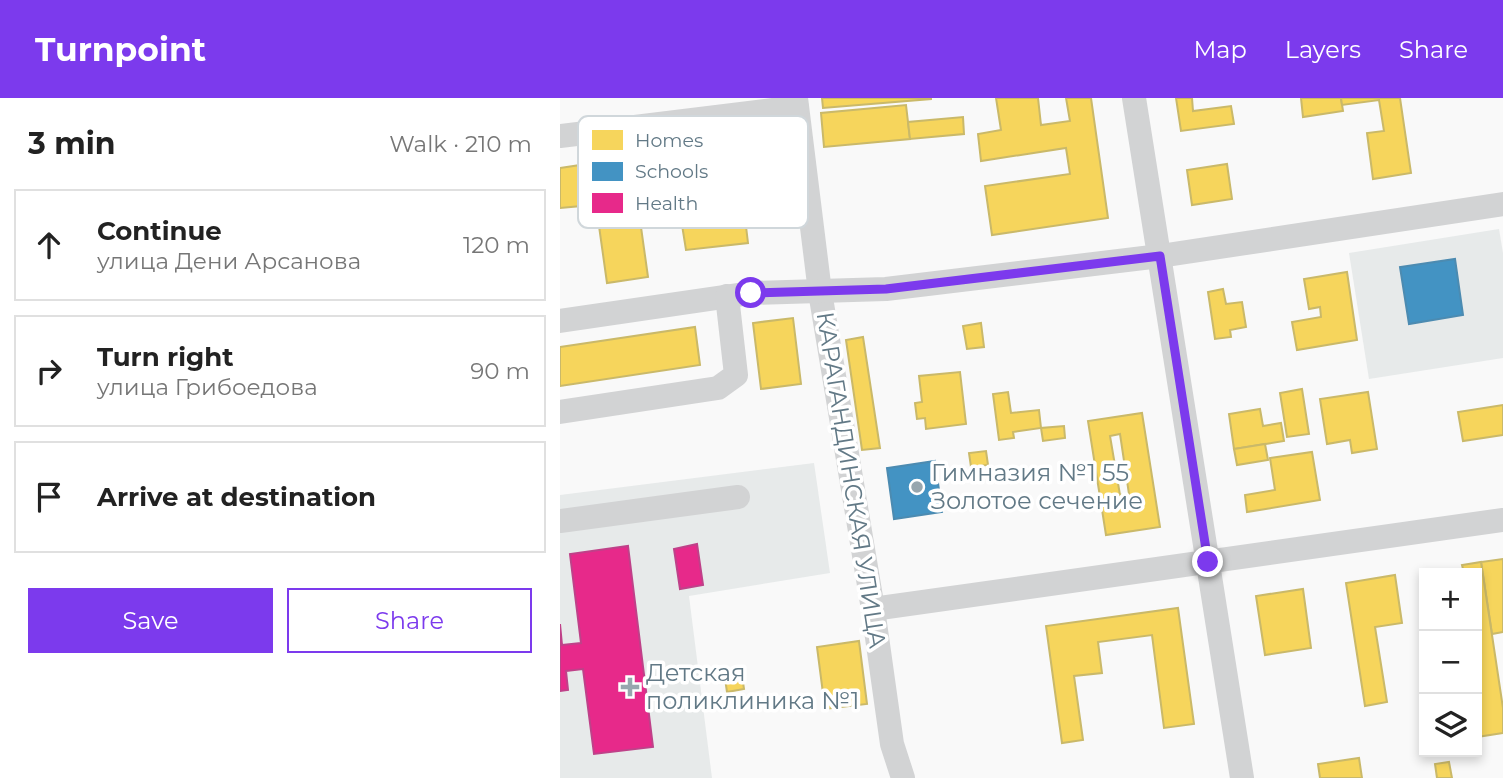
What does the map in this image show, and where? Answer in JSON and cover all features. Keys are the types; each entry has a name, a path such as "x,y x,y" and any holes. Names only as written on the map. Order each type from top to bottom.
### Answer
{"street":[{"path":"1133,98 1242,778"},
{"path":"703,116 796,103"},
{"path":"560,136 578,133"},
{"name":"КАРАГАНДИНСКАЯ УЛИЦА","path":"808,198 820,292 873,609 892,744 903,778"},
{"path":"560,321 751,293 886,289 1160,256 1503,204"},
{"path":"560,412 718,388 736,375 727,296"},
{"path":"560,521 738,496"},
{"path":"873,609 1503,520"}],"shaded area":[{"path":"1499,229 1503,253 1503,358 1369,379 1349,253"},
{"name":"Детская поликлиника №1","path":"814,463 830,573 689,596 712,778 560,778 560,495"}],"building: Homes":[{"path":"822,98 931,98 931,99 823,108"},
{"path":"996,98 1038,98 1041,125 1070,121 1066,98 1091,98 1108,218 992,235 985,186 1070,174 1066,148 981,161 978,134 1001,130"},
{"path":"1176,98 1192,98 1193,111 1231,106 1234,124 1181,131"},
{"path":"1301,98 1341,98 1343,111 1303,117"},
{"path":"1341,98 1400,98 1411,173 1373,179 1367,133 1384,131 1379,100 1342,105"},
{"path":"906,105 910,139 824,147 821,113"},
{"path":"963,117 964,134 910,139 908,122"},
{"path":"1227,164 1232,199 1192,205 1187,170"},
{"path":"578,165 578,206 560,208 560,168"},
{"path":"599,228 641,228 648,277 607,283"},
{"path":"682,228 746,228 748,243 686,250"},
{"path":"1347,272 1357,340 1297,350 1292,322 1321,317 1320,307 1309,309 1304,279"},
{"path":"1223,289 1226,304 1242,302 1246,327 1230,330 1231,337 1215,339 1208,292"},
{"path":"793,318 801,384 761,389 753,323"},
{"path":"981,323 984,347 967,349 963,326"},
{"path":"695,327 700,365 560,386 560,347"},
{"path":"863,337 880,448 862,450 846,340"},
{"path":"960,372 966,424 926,429 925,418 917,419 915,403 922,402 919,376"},
{"path":"1302,389 1309,434 1287,437 1280,393"},
{"path":"1008,392 1011,413 1039,410 1041,428 1013,432 1014,438 999,440 993,394"},
{"path":"1368,392 1377,449 1352,453 1350,440 1327,444 1320,399"},
{"path":"1503,405 1503,435 1463,441 1458,412"},
{"path":"1260,409 1263,426 1281,423 1284,441 1234,449 1229,414"},
{"path":"1142,413 1160,527 1106,535 1088,421","holes":["1120,434 1129,494 1120,495 1110,436"]},
{"path":"1064,426 1065,438 1043,441 1041,428"},
{"path":"1265,444 1268,460 1237,465 1234,449"},
{"path":"986,451 988,465 971,467 969,453"},
{"path":"1312,452 1320,500 1247,512 1245,495 1275,490 1270,458"},
{"path":"1503,559 1503,632 1492,634 1481,562"},
{"path":"1481,562 1482,568 1463,568 1462,565"},
{"path":"1482,569 1503,708 1503,733 1482,736"},
{"path":"1395,575 1402,623 1375,627 1387,702 1365,706 1346,583"},
{"path":"1303,589 1311,648 1265,655 1256,596"},
{"path":"1178,608 1194,724 1164,728 1152,635 1098,642 1102,673 1074,676 1083,740 1062,743 1046,626"},
{"path":"859,641 867,704 825,709 817,647"},
{"path":"741,669 744,689 727,692 724,672"},
{"path":"1359,758 1362,778 1320,778 1318,764"},
{"path":"1449,762 1452,778 1437,778 1435,764"}],"building: Schools":[{"path":"1455,259 1463,315 1409,324 1400,267"},
{"path":"935,461 942,512 894,519 887,468"}],"building: Health":[{"path":"697,544 703,585 680,589 674,549"},
{"path":"628,546 653,747 594,754 583,669 566,671 568,690 560,691 560,624 562,645 581,643 570,554"}],"place":[{"name":"Гимназия №1 55 Золотое сечение","path":"917,487"},
{"name":"Детская поликлиника №1","path":"630,687"}],"route":[{"path":"751,293 886,289 1160,256 1208,562"}]}
